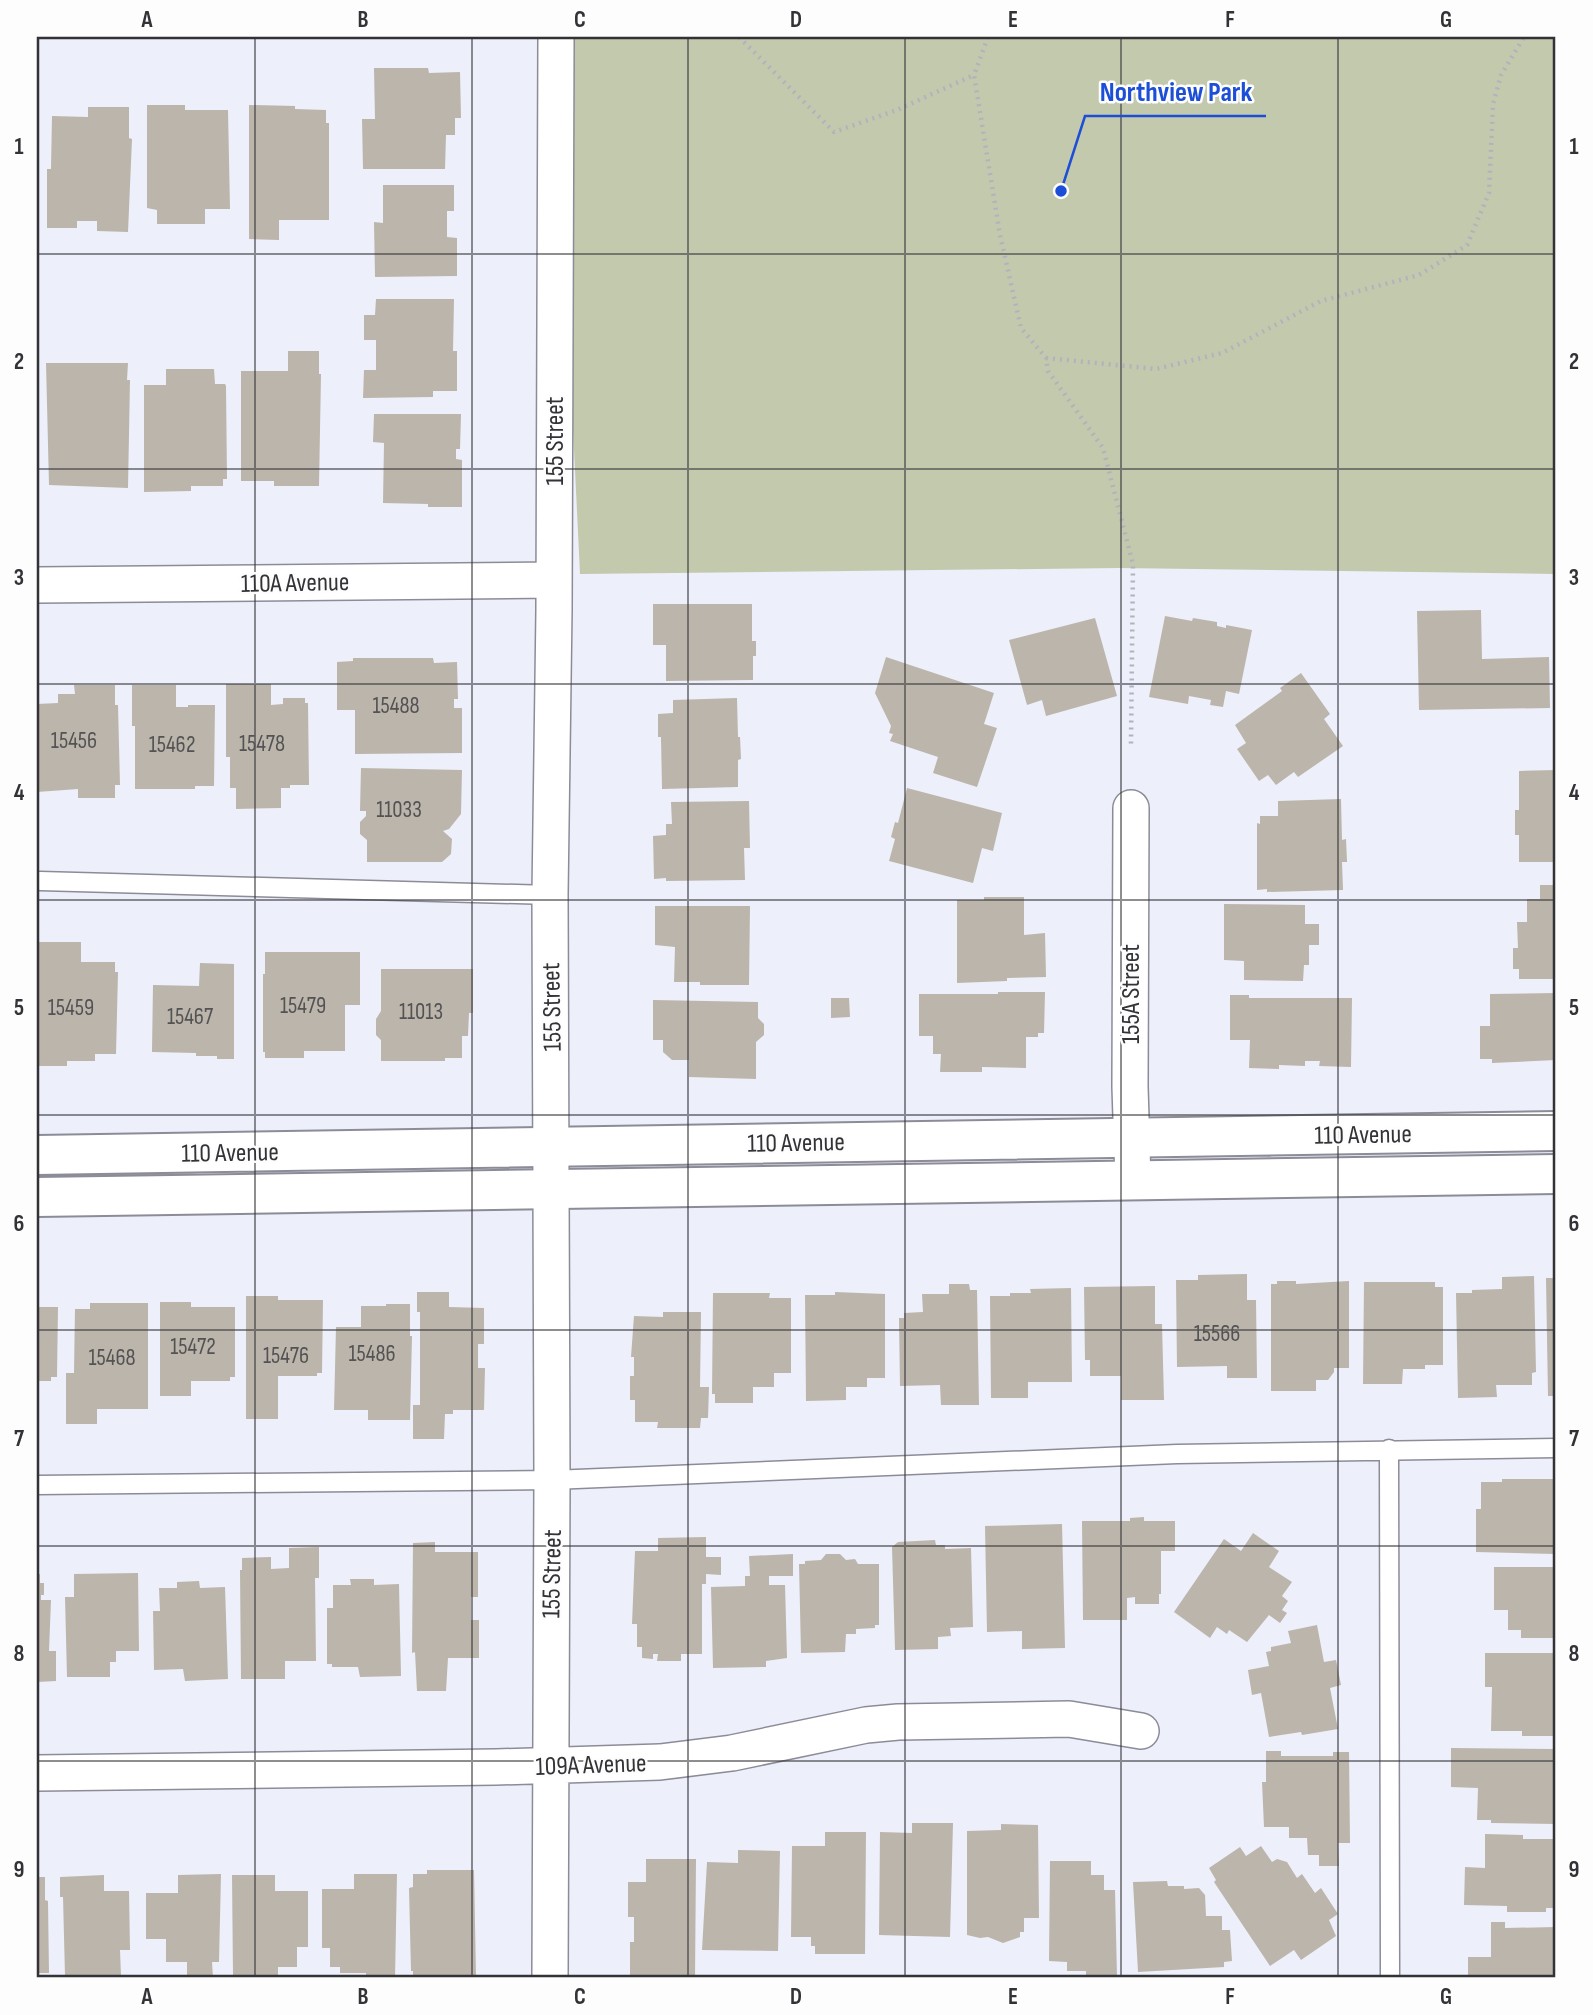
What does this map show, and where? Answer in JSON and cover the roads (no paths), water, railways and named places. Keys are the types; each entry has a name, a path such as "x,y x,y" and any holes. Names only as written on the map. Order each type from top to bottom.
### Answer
{"street":[{"name":"155 Street","path":"550,1978 550,895 556,37"},
{"name":"110A Avenue","path":"37,585 554,580"},
{"name":"155A Street","path":"1131,808 1130,1087 1133,1180"},
{"name":"110 Avenue","path":"37,1155 1556,1131"},
{"name":"110 Avenue","path":"37,1197 1556,1174"},
{"name":"109A Avenue","path":"37,1773 551,1766 696,1759 898,1722 1069,1719 1141,1731"}],"lane":[{"path":"40,881 550,895"},
{"path":"37,1485 552,1480 1177,1454 1556,1448"},
{"path":"1389,1450 1390,1978"}],"place":[{"name":"Northview Park","path":"1061,191"}]}
